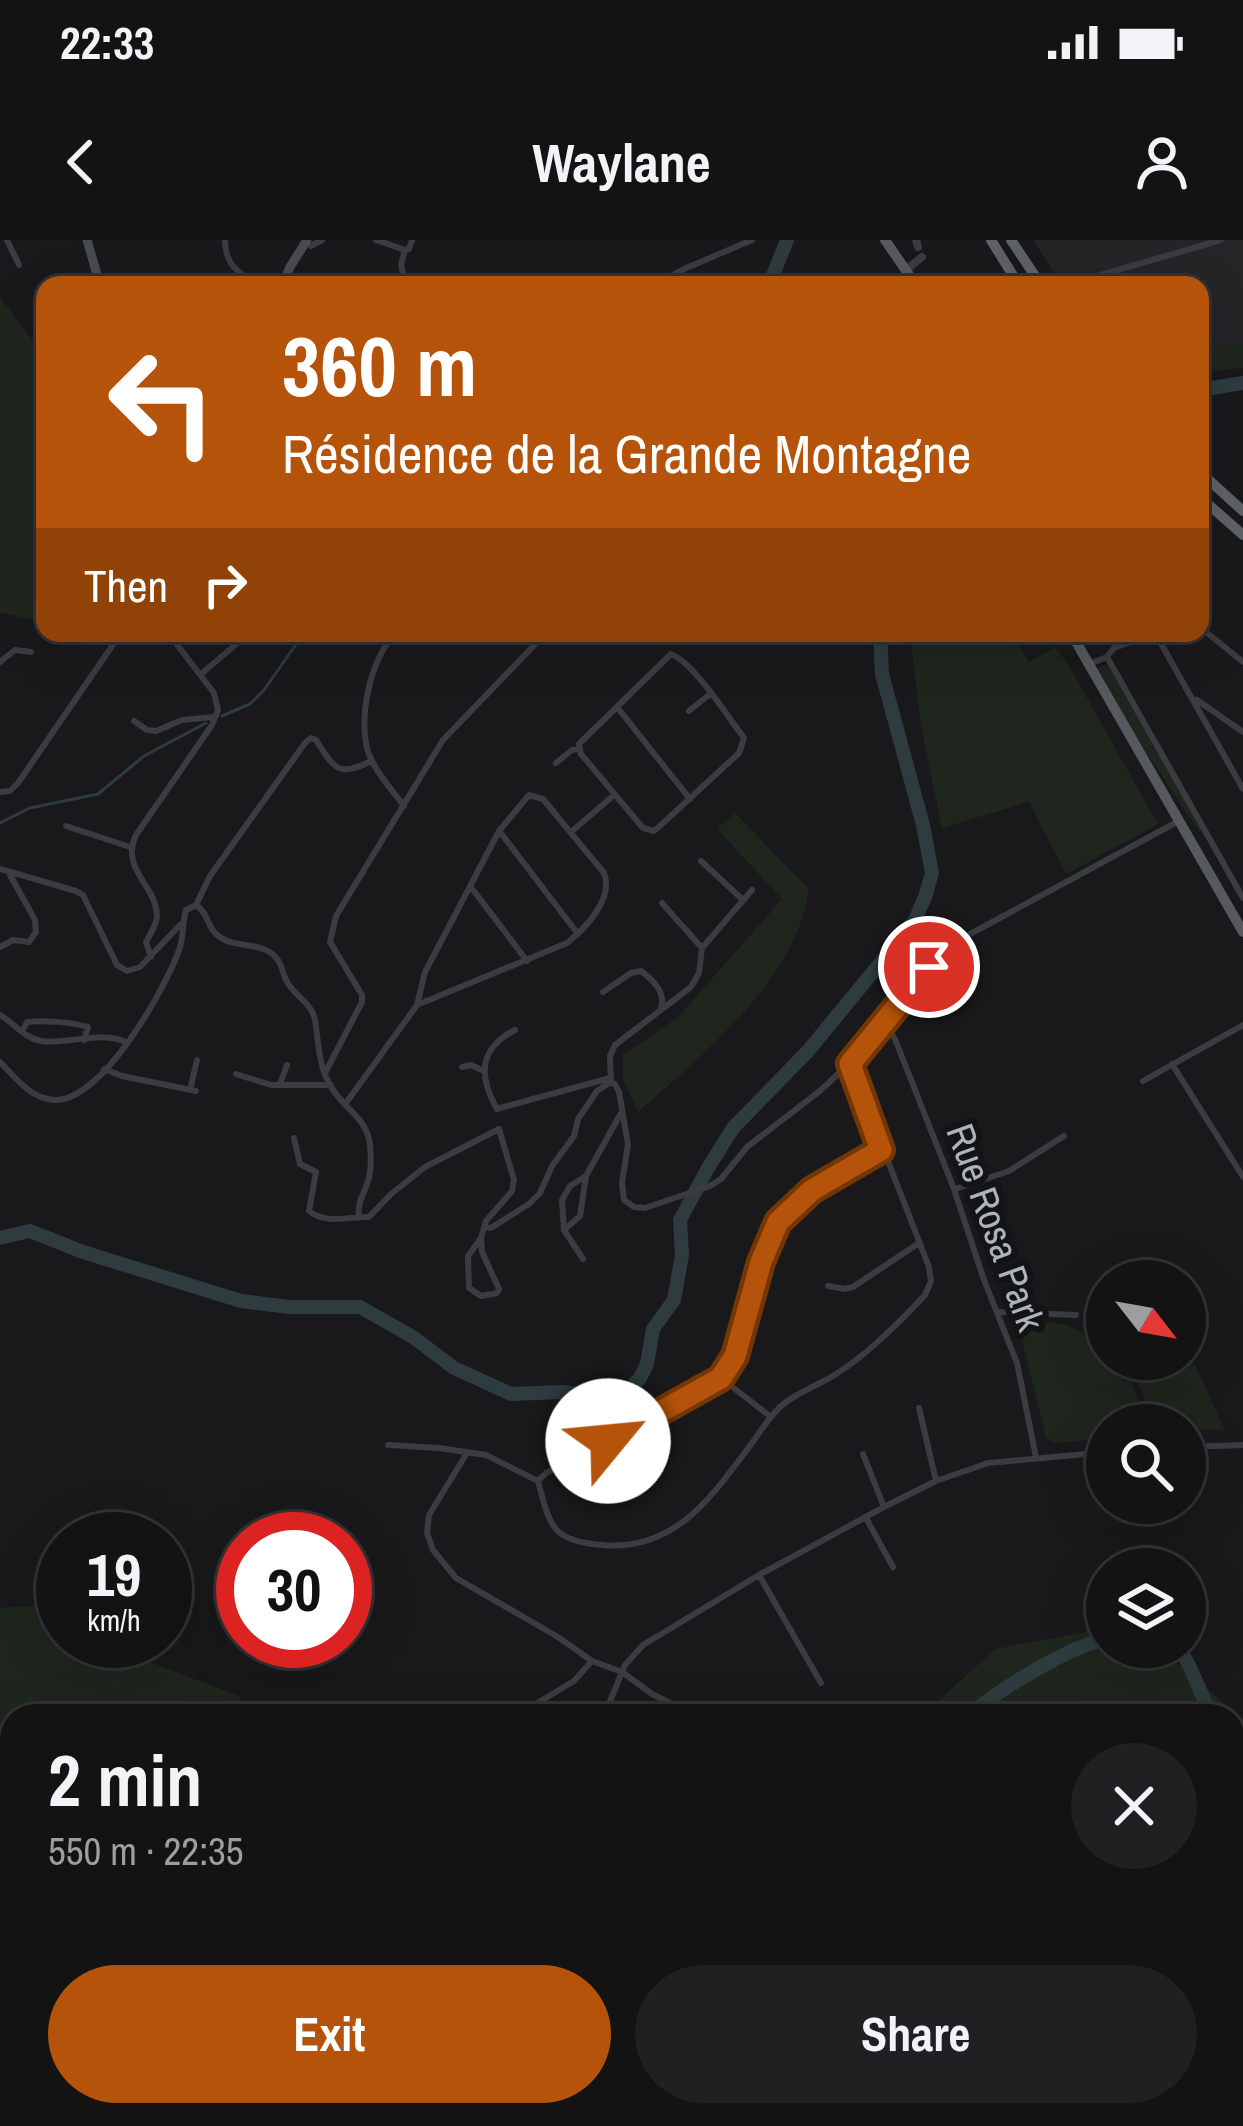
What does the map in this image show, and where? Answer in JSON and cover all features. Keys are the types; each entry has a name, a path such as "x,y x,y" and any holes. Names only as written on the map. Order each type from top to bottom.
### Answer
{"highway":[{"path":"991,240 1013,276"},
{"path":"1011,240 1035,276"},
{"path":"1209,480 1243,511"},
{"path":"1209,505 1243,535"}],"main road":[{"path":"884,240 910,276"},
{"path":"285,276 314,241"},
{"path":"91,243 98,276"},
{"path":"1076,642 1243,932"}],"street":[{"path":"7,240 19,265"},
{"path":"225,240 231,266 244,276"},
{"path":"376,240 405,250"},
{"path":"404,276 401,265 412,240"},
{"path":"674,276 752,240"},
{"path":"1095,276 1221,240"},
{"path":"906,270 919,248"},
{"path":"1209,634 1243,662"},
{"path":"0,792 19,783 115,642"},
{"path":"151,957 146,943 156,911 130,847 216,716 218,702 175,642"},
{"path":"200,674 239,642"},
{"path":"388,642 381,651 365,711 364,739 371,761 404,806"},
{"path":"325,1073 362,1002 330,942 336,916 443,740 536,642"},
{"path":"1089,664 1130,642"},
{"path":"1160,642 1243,789"},
{"path":"0,662 16,650 32,652"},
{"path":"671,655 680,658 744,738 739,753 654,831 648,831 614,794 579,749 616,706 671,655"},
{"path":"1107,657 1243,898"},
{"path":"689,711 710,694"},
{"path":"1192,697 1243,732"},
{"path":"616,706 689,799"},
{"path":"134,721 151,731 182,720 216,716"},
{"path":"1211,730 1214,722 1223,719"},
{"path":"0,1063 32,1093 54,1100 84,1090 128,1043 175,959 186,910 196,904 210,876 305,743 316,740 341,770 355,770 371,761"},
{"path":"556,763 579,749"},
{"path":"571,832 614,794"},
{"path":"346,1103 417,1005 425,972 499,831 529,796 542,799 604,873 605,898 567,943 417,1005"},
{"path":"752,890 702,948 696,980 615,1045 610,1055 610,1080 617,1088 628,1144 624,1200 634,1207 667,1201 721,1179 747,1147 850,1064 929,967 961,939 1180,820"},
{"path":"66,826 130,847"},
{"path":"499,831 578,934"},
{"path":"701,861 743,901"},
{"path":"4,870 83,895 122,969 133,971 151,957 182,922"},
{"path":"0,947 14,940 29,942 36,932 35,920 4,870"},
{"path":"471,887 527,961"},
{"path":"662,903 702,948"},
{"path":"196,904 206,912 212,931 229,943 248,944 277,957 287,982 312,1013 316,1049 325,1073 359,1116 369,1139 370,1171 357,1209 359,1216"},
{"path":"603,992 641,971 662,995 660,1012"},
{"path":"0,1015 39,1041 110,1037 128,1043"},
{"path":"22,1032 27,1022 78,1024 88,1028 84,1040"},
{"name":"Rue Rosa Park","path":"884,1023 896,1039 1017,1363 1036,1457"},
{"path":"1144,1081 1243,1024"},
{"path":"514,1030 494,1042 484,1072 496,1109 610,1080"},
{"path":"104,1070 193,1091 197,1060"},
{"path":"280,1085 287,1064"},
{"path":"388,1445 486,1455 538,1481 549,1519 564,1537 577,1542 622,1546 651,1541 675,1528 721,1485 771,1417 791,1399 845,1368 926,1295 929,1267 850,1064"},
{"path":"1172,1064 1243,1178"},
{"path":"462,1066 484,1072"},
{"path":"236,1074 280,1085 331,1085"},
{"path":"485,1226 500,1224 540,1193 555,1160 572,1141 578,1119 610,1080"},
{"path":"564,1230 580,1216 586,1176 622,1110"},
{"path":"294,1138 300,1164 316,1172 308,1207 312,1214 349,1220 369,1217 425,1167 499,1129 514,1180 512,1191 486,1221 481,1238 482,1252 499,1289 481,1296 469,1288 467,1266 481,1238"},
{"path":"954,1189 1009,1171 1064,1136"},
{"path":"538,1481 721,1378 735,1356 761,1262 778,1222 812,1190 881,1150"},
{"path":"583,1259 564,1230 562,1207 565,1192 586,1176"},
{"path":"828,1286 854,1286 919,1243"},
{"path":"998,1312 1076,1315"},
{"path":"721,1378 771,1417"},
{"path":"919,1408 936,1481"},
{"path":"1206,1446 1243,1445"},
{"path":"467,1453 429,1515 427,1533 433,1550 456,1578 592,1661 622,1672 668,1704"},
{"path":"609,1704 622,1672 656,1635 884,1507 936,1481 988,1463 1086,1453"},
{"path":"862,1454 884,1507"},
{"path":"866,1518 893,1567"},
{"path":"759,1575 821,1683"},
{"path":"541,1704 592,1661"}],"shaded area":[{"path":"1033,240 1243,240 1243,343 1209,347 1209,276 1056,276"},
{"path":"0,297 36,345 36,621 0,612"},
{"path":"1243,343 1243,368 1209,371 1209,347"},
{"path":"911,642 1017,642 1029,662 1055,647 1158,824 1066,874 1029,802 942,828 921,727"},
{"path":"1107,664 1200,833 1135,735 1098,668"},
{"path":"735,813 809,889 801,922 767,984 743,1013 638,1112 623,1079 623,1055 677,1018 782,899 717,829"},
{"path":"1017,1321 1065,1324 1086,1335 1086,1380 1130,1380 1139,1404 1086,1404 1086,1441 1053,1443 1046,1437"},
{"path":"1137,1380 1202,1380 1225,1430 1206,1430 1206,1404 1147,1404"},
{"path":"36,1606 36,1668 165,1668 240,1696 242,1704 0,1704 0,1608"},
{"path":"1086,1632 1086,1668 1183,1668 1225,1704 935,1704 995,1649"}],"waterway":[{"path":"773,276 787,240"},
{"path":"1209,389 1243,383"},
{"path":"222,716 250,704 298,642"},
{"path":"0,1238 30,1231 241,1301 360,1307 413,1337 454,1368 511,1394 563,1392 599,1397 628,1390 647,1364 653,1329 674,1300 682,1255 680,1220 708,1168 733,1128 808,1051 915,920 925,897 932,873 882,674 880,642"},
{"path":"0,823 30,808 98,794 144,756 206,723"},
{"path":"984,1704 1035,1670 1086,1645"},
{"path":"1190,1668 1206,1704"}],"route":[{"path":"608,1441 721,1378 735,1356 761,1262 778,1222 812,1190 881,1150 850,1064 929,967"}]}
